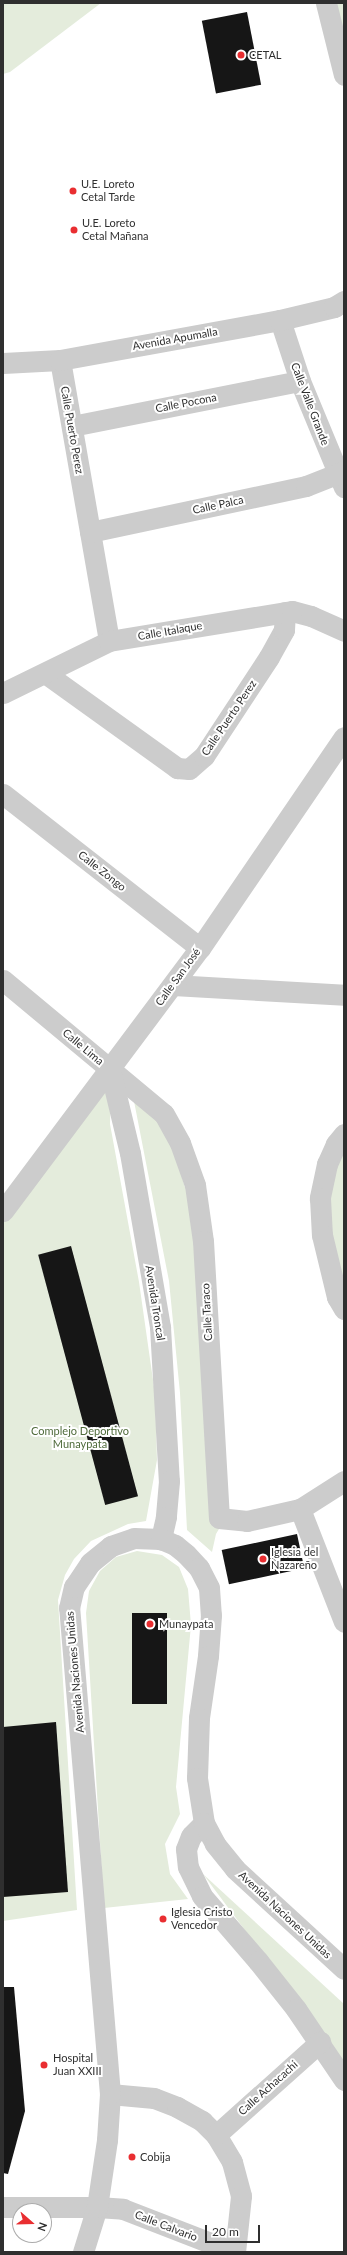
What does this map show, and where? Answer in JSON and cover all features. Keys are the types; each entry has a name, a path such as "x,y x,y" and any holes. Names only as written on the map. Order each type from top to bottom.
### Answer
{"street":[{"path":"326,3 344,74"},
{"name":"Avenida Apumalla","path":"3,363 60,360 280,320 334,307 344,301"},
{"name":"Calle Valle Grande","path":"280,320 300,381 342,478"},
{"name":"Calle Puerto Perez","path":"60,360 108,641"},
{"name":"Calle Pocona","path":"72,426 300,381"},
{"name":"Calle Palca","path":"90,532 342,478"},
{"name":"Calle Italaque","path":"3,693 108,641 292,611 311,616 344,631"},
{"name":"Calle Puerto Perez","path":"45,673 177,768 188,769 204,756 269,658 284,630 285,612"},
{"name":"Calle San José","path":"3,1211 200,948 344,737"},
{"name":"Calle Zongo","path":"3,794 200,948"},
{"name":"Calle Lima","path":"3,980 164,1114"},
{"path":"173,985 344,995"},
{"name":"Avenida Troncal","path":"110,1070 130,1153 160,1327 167,1420 169,1481 166,1517 161,1539"},
{"name":"Calle Taraco","path":"164,1114 180,1143 195,1185 203,1241 219,1518 247,1521 300,1509"},
{"path":"344,1134 336,1144 326,1164 320,1198 322,1235 337,1297 344,1309"},
{"path":"344,1481 300,1509 344,1622"},
{"name":"Avenida Naciones Unidas","path":"83,2252 97,2207 107,2140 110,2094 69,1608 74,1587 90,1563 111,1546 134,1538 161,1539 175,1545 199,1568 209,1588 211,1615 208,1656 200,1718 197,1778 204,1823 215,1844 235,1869 344,1969"},
{"path":"204,1823 190,1836 186,1849 188,1867 202,1896 258,1961 320,2042 344,2080"},
{"name":"Calle Achacachi","path":"216,2135 320,2042"},
{"path":"110,2094 154,2098 177,2107 202,2121 216,2135 232,2162 241,2196 235,2252"},
{"name":"Calle Calvario","path":"3,2207 97,2207 122,2209 235,2252"}],"green space":[{"path":"3,3 101,3 10,72 3,74"},
{"path":"334,3 344,3 344,34"},
{"name":"Complejo Deportivo Munaypata","path":"111,1082 110,1124 139,1282 155,1394 157,1460 146,1521 128,1524 91,1541 74,1559 65,1575 58,1600 77,1910 3,1921 3,1211"},
{"path":"133,1096 165,1121 190,1204 222,1524 216,1534 212,1552 187,1530 180,1393 169,1281"},
{"path":"344,1126 344,1311 318,1234"},
{"path":"137,1551 162,1555 179,1567 188,1589 191,1625 176,1787 180,1814 165,1844 170,1874 188,1899 104,1908 86,1613 89,1591 100,1571 116,1557"},
{"path":"203,1874 344,2004 344,2063"}],"building":[{"path":"247,12 261,85 216,93 202,21"},
{"path":"71,1246 138,1496 105,1505 38,1255"},
{"name":"Iglesia del Nazareño","path":"297,1534 304,1568 229,1584 222,1550"},
{"path":"132,1613 167,1613 167,1704 132,1704"},
{"path":"56,1722 68,1892 3,1897 3,1727"},
{"path":"3,1987 14,1987 25,2111 8,2174 3,2173"}],"place":[{"name":"CETAL","path":"241,55"},
{"name":"U.E. Loreto Cetal Tarde","path":"73,191"},
{"name":"U.E. Loreto Cetal Mañana","path":"74,230"},
{"name":"Iglesia del Nazareño","path":"263,1559"},
{"name":"Munaypata","path":"150,1624"},
{"name":"Iglesia Cristo Vencedor","path":"163,1919"},
{"name":"Hospital Juan XXIII","path":"44,2065"},
{"name":"Cobija","path":"132,2157"}]}
